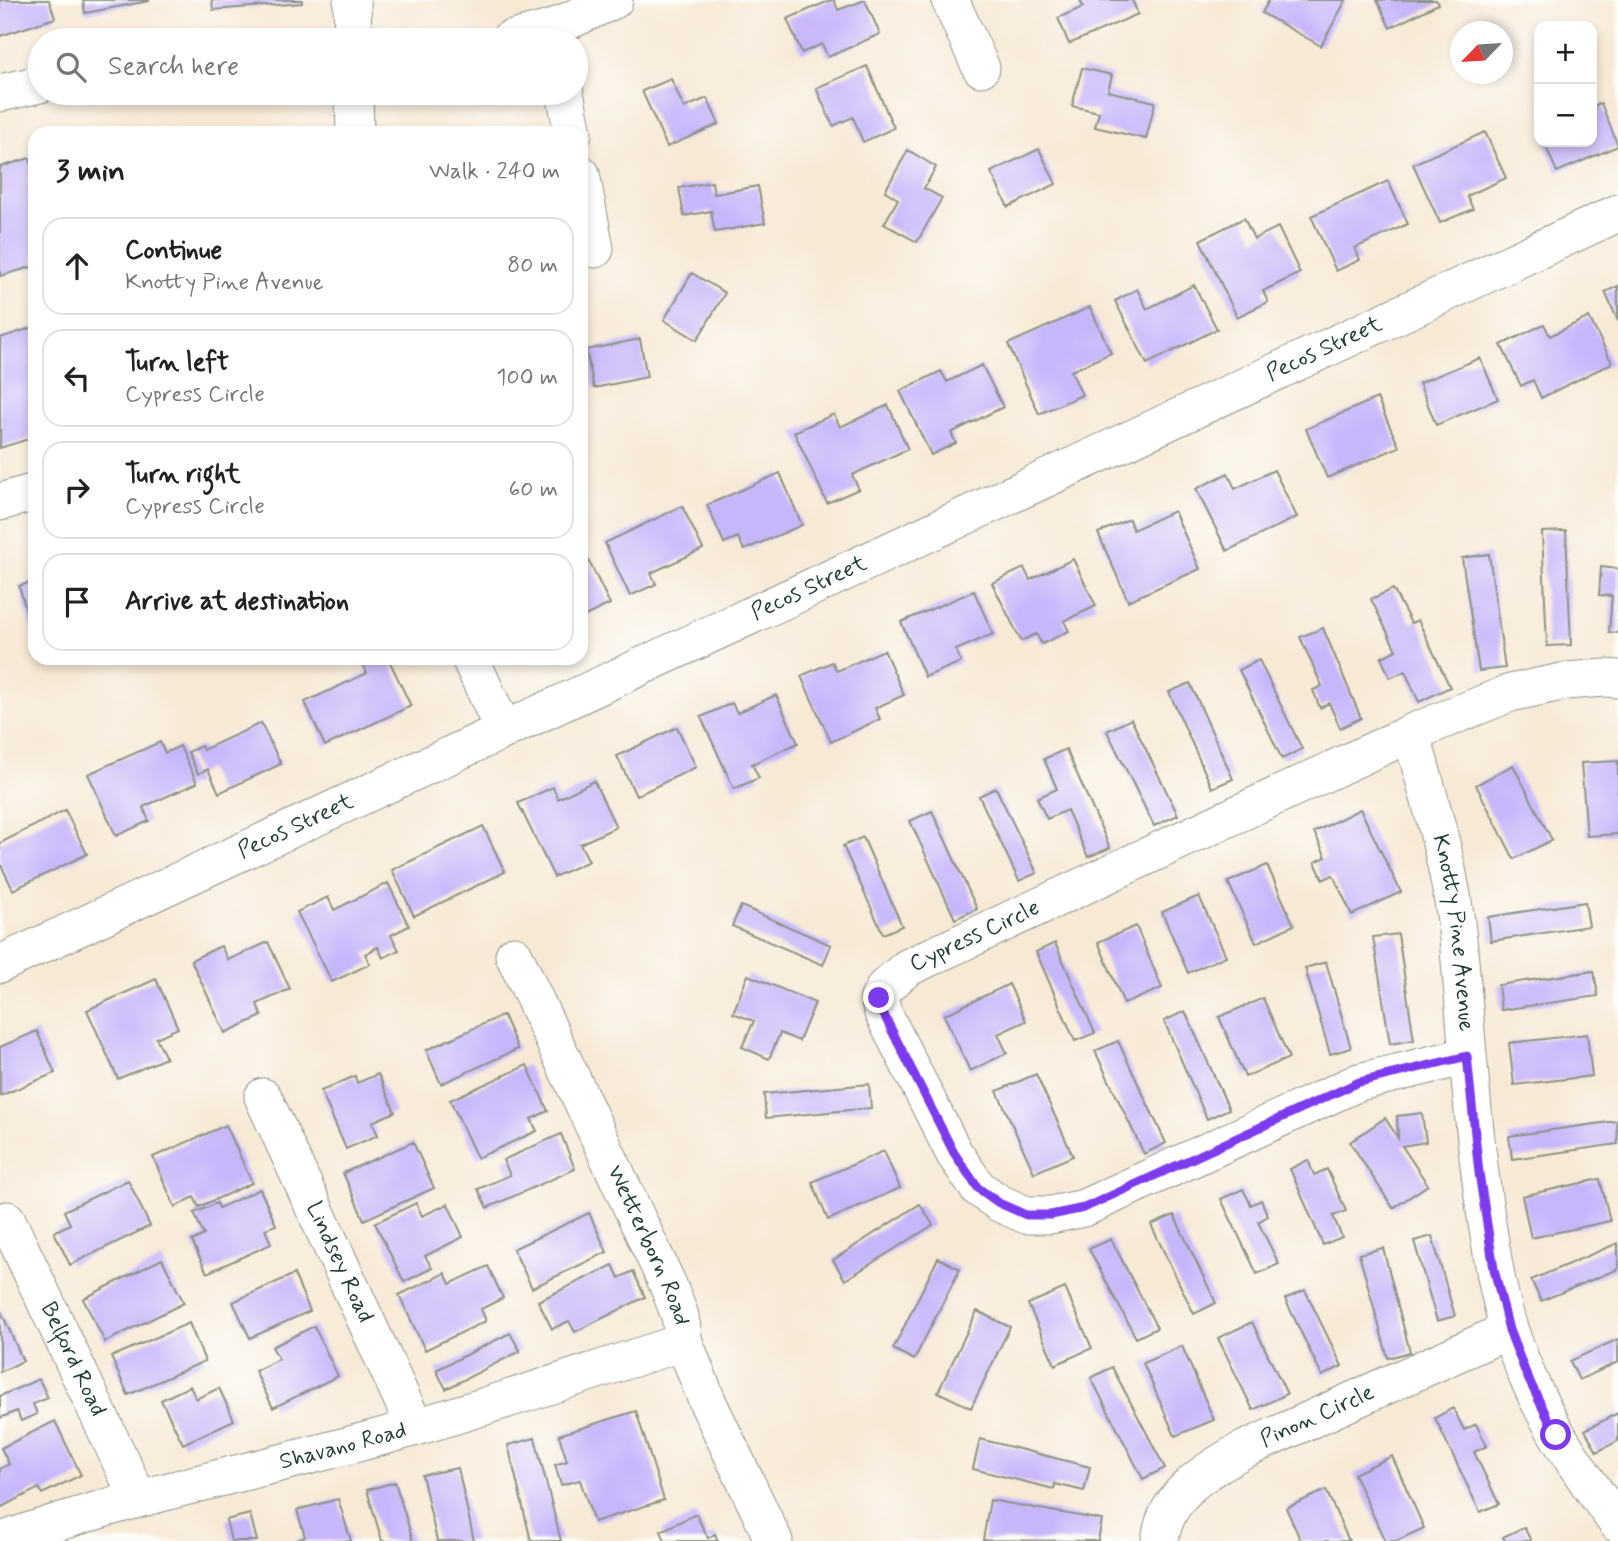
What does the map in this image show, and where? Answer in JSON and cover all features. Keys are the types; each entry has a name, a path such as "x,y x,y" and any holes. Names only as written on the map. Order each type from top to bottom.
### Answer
{"street":[{"path":"352,0 353,28"},
{"path":"565,28 614,0"},
{"path":"950,0 981,68"},
{"path":"0,93 28,87"},
{"path":"354,105 355,126"},
{"path":"567,105 572,126"},
{"path":"588,212 595,249"},
{"name":"Pecos Street","path":"0,964 1618,213"},
{"path":"0,502 28,494"},
{"path":"473,665 503,729"},
{"path":"1411,733 1510,693 1566,681 1618,679"},
{"name":"Knotty Pine Avenue","path":"1411,733 1444,853 1458,936 1479,1173 1494,1269 1509,1330 1527,1376 1556,1435 1572,1462 1618,1524"},
{"name":"Cypress Circle","path":"1411,733 907,968 885,987 879,998 883,1013 954,1153 978,1188 999,1203 1026,1215 1051,1215 1084,1208 1359,1082 1467,1056"},
{"name":"Wetterborn Road","path":"514,955 668,1285 680,1316 684,1342 708,1403 774,1541"},
{"name":"Lindsey Road","path":"263,1097 415,1427"},
{"name":"Belford Road","path":"7,1220 138,1497"},
{"name":"Pinon Circle","path":"1160,1541 1170,1509 1183,1491 1208,1469 1241,1451 1509,1330"},
{"name":"Shavano Road","path":"1,1541 138,1497 415,1427 684,1342"}],"building":[{"path":"0,0 49,0 55,18 0,36"},
{"path":"83,0 149,0 149,1 85,13"},
{"path":"212,0 302,0 302,3 213,10"},
{"path":"834,0 838,10 865,0 880,34 828,57 822,44 802,53 787,19"},
{"path":"1080,0 1132,0 1138,14 1069,44 1058,18 1083,7"},
{"path":"1269,0 1346,0 1321,46 1262,13"},
{"path":"1377,0 1436,0 1438,4 1390,28"},
{"path":"867,66 894,128 863,142 853,117 833,126 816,88"},
{"path":"1082,68 1112,75 1108,91 1155,102 1146,139 1095,127 1099,112 1072,106"},
{"path":"671,79 684,108 707,98 719,124 667,147 642,91"},
{"path":"1601,103 1618,146 1557,172 1546,147 1597,147 1597,105"},
{"path":"1485,132 1506,178 1467,196 1473,209 1440,223 1413,164"},
{"path":"1039,149 1056,184 1008,207 991,172"},
{"path":"908,150 936,167 924,188 942,198 917,242 884,224 898,199 885,191"},
{"path":"28,159 28,268 0,276 0,167"},
{"path":"1388,181 1408,224 1355,248 1360,260 1336,271 1311,216"},
{"path":"712,182 714,194 758,186 765,223 715,232 711,211 684,216 679,188"},
{"path":"1244,218 1254,239 1278,227 1300,273 1263,291 1268,302 1237,317 1200,240"},
{"path":"692,273 725,293 697,340 664,320"},
{"path":"1194,285 1217,329 1147,364 1115,301 1137,289 1147,309"},
{"path":"1618,286 1618,321 1605,292"},
{"path":"1090,307 1111,353 1071,371 1082,395 1039,414 1008,344"},
{"path":"1589,317 1612,363 1541,398 1533,380 1521,386 1501,345 1544,324 1550,336"},
{"path":"28,329 28,439 0,448 0,338"},
{"path":"640,339 647,377 594,388 588,350"},
{"path":"1480,358 1498,399 1436,425 1419,383"},
{"path":"982,365 1003,407 951,433 956,443 931,455 900,391 941,371 947,382"},
{"path":"1377,398 1399,447 1327,478 1306,429"},
{"path":"888,405 908,449 852,475 859,489 827,503 794,432 834,414 840,427"},
{"path":"1274,470 1297,517 1227,551 1196,489 1228,473 1235,489"},
{"path":"780,473 802,525 744,550 738,537 724,543 707,505"},
{"path":"682,506 703,549 651,573 656,584 630,596 605,543"},
{"path":"1174,511 1200,569 1128,601 1098,533 1129,519 1133,530"},
{"path":"1566,531 1571,645 1547,646 1542,532"},
{"path":"1489,554 1505,668 1479,671 1462,558"},
{"path":"588,559 610,604 588,615"},
{"path":"1073,559 1096,606 1064,621 1069,631 1042,644 1036,634 1021,641 992,583 1024,568 1030,580"},
{"path":"1601,567 1618,569 1618,633 1609,632 1612,596 1599,595"},
{"path":"28,583 28,617 19,586"},
{"path":"1393,589 1411,623 1418,620 1450,687 1419,702 1405,671 1390,678 1381,658 1396,650 1371,599"},
{"path":"974,591 993,634 956,650 961,662 925,677 901,622"},
{"path":"1323,628 1361,718 1340,728 1329,703 1320,708 1313,690 1322,686 1300,637"},
{"path":"884,650 904,695 875,708 880,719 831,742 801,676 832,662 837,671"},
{"path":"1259,660 1302,749 1282,759 1239,670"},
{"path":"363,665 391,665 411,706 325,746 305,702 367,673"},
{"path":"1190,683 1233,779 1212,788 1169,692"},
{"path":"776,695 798,743 752,764 759,778 734,789 701,717 732,703 737,713"},
{"path":"1131,719 1178,815 1154,826 1107,731"},
{"path":"261,723 281,764 219,793 208,769 198,774 188,752 201,746 203,750"},
{"path":"677,727 696,767 636,796 617,756"},
{"path":"160,742 165,753 180,746 197,783 143,807 149,821 116,836 88,774"},
{"path":"1066,749 1110,848 1088,857 1067,810 1047,819 1037,798 1057,789 1044,759"},
{"path":"1618,761 1618,834 1587,836 1581,763"},
{"path":"1513,765 1552,840 1514,859 1476,785"},
{"path":"594,781 616,827 580,844 589,861 554,877 518,803 553,787 558,799"},
{"path":"996,788 1037,873 1019,881 979,796"},
{"path":"1360,809 1401,892 1352,915 1333,875 1323,880 1315,862 1326,857 1314,832"},
{"path":"65,810 87,854 13,890 0,863 0,843"},
{"path":"932,811 977,909 955,919 910,821"},
{"path":"483,826 505,872 414,916 392,870"},
{"path":"863,837 902,926 883,934 843,846"},
{"path":"1267,865 1294,925 1256,943 1228,882"},
{"path":"388,883 409,926 391,935 399,950 383,958 378,947 365,954 370,964 332,982 297,912 328,897 334,910"},
{"path":"1199,896 1226,956 1188,973 1162,912"},
{"path":"1585,902 1589,926 1491,941 1488,917"},
{"path":"741,906 831,945 823,965 732,926"},
{"path":"1136,926 1162,988 1124,1004 1098,942"},
{"path":"1398,934 1414,1040 1390,1044 1373,937"},
{"path":"268,942 290,989 257,1004 262,1016 225,1033 191,960 221,946 228,960"},
{"path":"1055,943 1095,1033 1075,1041 1036,952"},
{"path":"1326,962 1351,1048 1330,1054 1305,968"},
{"path":"1594,971 1598,996 1501,1010 1498,985"},
{"path":"748,975 815,1003 799,1041 780,1033 769,1059 742,1047 754,1021 733,1013"},
{"path":"156,979 178,1028 156,1038 166,1058 118,1079 87,1010"},
{"path":"1009,984 1026,1021 998,1034 1007,1053 970,1071 944,1015"},
{"path":"1263,998 1289,1058 1245,1077 1219,1017"},
{"path":"1185,1011 1229,1109 1207,1119 1164,1021"},
{"path":"503,1015 518,1049 441,1084 426,1050"},
{"path":"37,1031 55,1073 0,1096 0,1047"},
{"path":"1587,1034 1592,1076 1514,1085 1509,1043"},
{"path":"1118,1041 1166,1143 1144,1154 1095,1051"},
{"path":"527,1065 548,1111 531,1119 537,1131 477,1158 450,1100"},
{"path":"378,1074 395,1112 372,1122 378,1135 346,1149 321,1091 355,1076 357,1083"},
{"path":"1036,1074 1073,1156 1034,1173 997,1091"},
{"path":"869,1084 871,1108 766,1118 764,1094"},
{"path":"1422,1113 1426,1142 1402,1146 1428,1185 1393,1208 1350,1142 1385,1118 1398,1138 1397,1116"},
{"path":"1617,1121 1618,1144 1512,1159 1509,1136"},
{"path":"226,1125 252,1183 199,1207 194,1197 175,1207 153,1157"},
{"path":"561,1134 575,1169 487,1208 478,1189 510,1175 503,1160"},
{"path":"413,1142 434,1188 364,1220 343,1173"},
{"path":"884,1151 900,1188 828,1220 812,1182"},
{"path":"1308,1160 1314,1175 1327,1169 1346,1211 1333,1216 1342,1237 1323,1245 1290,1169"},
{"path":"1600,1179 1610,1221 1531,1238 1522,1196"},
{"path":"128,1180 150,1226 70,1265 54,1232 70,1224 64,1211"},
{"path":"260,1189 276,1225 265,1229 271,1244 207,1273 192,1241 204,1235 194,1213 217,1203 219,1208"},
{"path":"1243,1189 1251,1205 1261,1200 1268,1216 1258,1222 1279,1264 1257,1274 1221,1199"},
{"path":"416,1203 422,1216 448,1204 463,1237 425,1256 432,1268 404,1282 375,1223"},
{"path":"920,1204 933,1225 845,1280 833,1260"},
{"path":"589,1213 607,1252 532,1288 513,1249"},
{"path":"1174,1215 1216,1303 1194,1314 1151,1225"},
{"path":"1432,1236 1455,1316 1437,1321 1414,1241"},
{"path":"1111,1239 1157,1328 1136,1338 1089,1249"},
{"path":"1618,1243 1618,1269 1541,1301 1531,1280"},
{"path":"1383,1248 1410,1352 1388,1358 1359,1254"},
{"path":"938,1258 960,1269 914,1360 893,1349"},
{"path":"162,1259 184,1303 105,1342 83,1299"},
{"path":"613,1265 619,1278 633,1271 645,1297 575,1332 569,1321 552,1329 538,1301"},
{"path":"488,1266 503,1298 481,1309 486,1321 425,1350 399,1295 445,1273 450,1284"},
{"path":"294,1274 310,1311 250,1338 233,1302"},
{"path":"1065,1288 1092,1348 1055,1365 1028,1304"},
{"path":"1305,1290 1342,1366 1322,1376 1285,1299"},
{"path":"0,1309 23,1361 0,1372"},
{"path":"977,1311 1010,1327 971,1408 938,1392"},
{"path":"1252,1322 1287,1394 1253,1410 1218,1338"},
{"path":"189,1323 205,1361 128,1395 111,1357"},
{"path":"314,1326 338,1376 273,1408 255,1371 279,1359 272,1347"},
{"path":"510,1333 520,1351 446,1389 436,1370"},
{"path":"1618,1339 1618,1362 1579,1380 1570,1361"},
{"path":"1182,1346 1214,1420 1175,1436 1143,1363"},
{"path":"1112,1367 1165,1468 1143,1479 1091,1378"},
{"path":"39,1379 48,1398 33,1404 37,1414 21,1421 17,1411 0,1418 0,1396"},
{"path":"190,1386 196,1399 219,1388 234,1420 183,1444 161,1400"},
{"path":"1453,1408 1464,1430 1476,1424 1487,1446 1474,1452 1499,1504 1480,1512 1435,1418"},
{"path":"636,1411 664,1500 594,1522 580,1480 561,1485 555,1465 567,1461 559,1435"},
{"path":"1618,1413 1618,1441 1597,1452 1585,1430"},
{"path":"55,1421 81,1475 42,1494 39,1488 2,1507 0,1469 9,1464 1,1448"},
{"path":"535,1438 561,1541 531,1541 508,1445"},
{"path":"980,1439 1090,1467 1084,1491 1055,1484 1054,1489 973,1469"},
{"path":"1392,1456 1424,1528 1396,1541 1385,1541 1354,1474"},
{"path":"458,1468 474,1541 437,1541 422,1475"},
{"path":"395,1482 413,1541 382,1541 367,1490"},
{"path":"1326,1490 1349,1541 1301,1541 1286,1508"},
{"path":"338,1499 351,1541 294,1541 305,1537 297,1510"},
{"path":"990,1500 1102,1520 1098,1541 983,1540"},
{"path":"250,1514 257,1541 231,1541 226,1520"},
{"path":"696,1514 708,1538 715,1534 718,1541 665,1541 661,1531"},
{"path":"1524,1527 1531,1541 1505,1541 1503,1537"}],"route":[{"path":"879,998 883,1013 954,1153 978,1188 999,1203 1026,1215 1051,1215 1084,1208 1359,1082 1467,1056 1479,1173 1494,1269 1509,1330 1527,1376 1556,1435"}]}
